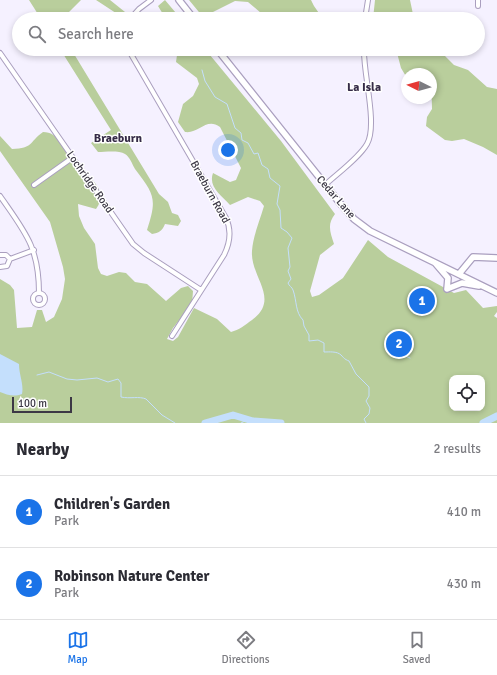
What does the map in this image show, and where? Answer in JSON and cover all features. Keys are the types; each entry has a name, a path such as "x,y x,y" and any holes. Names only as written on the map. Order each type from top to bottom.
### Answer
{"main road":[{"path":"179,0 188,12"},
{"name":"Cedar Lane","path":"224,56 325,185 347,211 362,225 381,236 497,293"},
{"path":"459,274 473,257 497,258"},
{"path":"434,262 448,278 448,289 462,283 485,287"}],"street":[{"path":"136,12 151,0"},
{"path":"366,12 368,0"},
{"path":"478,0 478,6"},
{"name":"Lochridge Road","path":"0,53 133,244 144,254 201,290"},
{"name":"Braeburn Road","path":"132,56 228,222 230,231 228,245 172,336"},
{"path":"325,185 363,150 371,134 372,121 364,70 364,56"},
{"path":"34,185 72,158"},
{"path":"0,196 28,237 34,250 38,271 39,293"},
{"path":"0,267 7,266 10,259 34,250"},
{"path":"0,255 6,255 10,259"}],"green space":[{"path":"29,0 81,0 69,12 37,12"},
{"path":"96,0 110,0 125,12 114,12"},
{"path":"165,0 175,12 162,12 158,6"},
{"path":"189,0 311,0 318,12 260,12 248,2 235,1 213,12 199,12"},
{"path":"375,0 410,0 413,12 374,12"},
{"path":"64,56 75,56 159,194 168,202 172,213 178,215 181,221 178,226 165,224 160,231 152,234 147,230 153,204 147,185 127,155 119,152 98,152 91,143 111,130"},
{"path":"177,56 211,56 281,141 335,214 330,225 330,232 334,244 320,255 310,291 312,297 319,295 343,278 368,240 388,257 454,293 466,290 483,308 497,306 497,312 494,316 497,318 497,423 0,423 0,279 10,285 14,290 17,328 32,327 37,310 42,310 46,322 54,317 62,299 65,279 50,222 0,151 0,136 12,149 28,146 43,132 53,135 60,141 71,159 94,181 100,194 100,201 96,209 78,204 79,216 84,228 95,244 98,268 101,274 107,276 119,272 126,273 135,282 147,284 166,301 181,288 188,286 193,291 192,304 173,328 167,339 173,341 178,337 194,308 217,319 231,332 237,330 252,320 260,312 264,304 264,296 255,270 252,251 255,234 264,206 260,201 248,197 230,205 214,187 212,182 213,173 230,182 236,180 241,168 220,127 215,124 211,124 194,131 185,132 178,122 183,104 193,96 199,84 197,78 176,62"},
{"path":"398,56 445,56 454,65 468,70 487,87 497,89 497,155 464,139 452,141 445,140 426,126 427,117 432,109 432,104 437,104 437,68 401,68"}],"water":[{"path":"0,354 19,364 22,394 11,395 0,392"}],"waterway":[{"path":"202,70 205,81 215,97 227,104 235,128 241,133 242,140 248,143 254,154 258,153 262,165 268,169 270,178 280,186 277,204 280,210 281,228 292,238 288,248 290,267 288,271 291,279 288,283 293,290 297,310 309,335 309,341 318,340 324,343 324,352 337,353 349,361 356,374 369,387 369,396 366,401 370,408 369,414 364,419 366,423"},
{"path":"403,355 410,358"},
{"path":"37,375 49,372 67,379 77,380 97,378 108,382 118,379 121,383 121,397 146,399 162,415 175,423"},
{"path":"205,423 233,415 253,421 281,423"},
{"path":"483,423 497,416"},
{"path":"241,423 247,420"}],"place":[{"name":"Children's Garden","path":"422,301"},
{"name":"Robinson Nature Center","path":"399,344"}],"district":[{"name":"La Isla","path":"364,87"},
{"name":"Braeburn","path":"118,138"}]}
